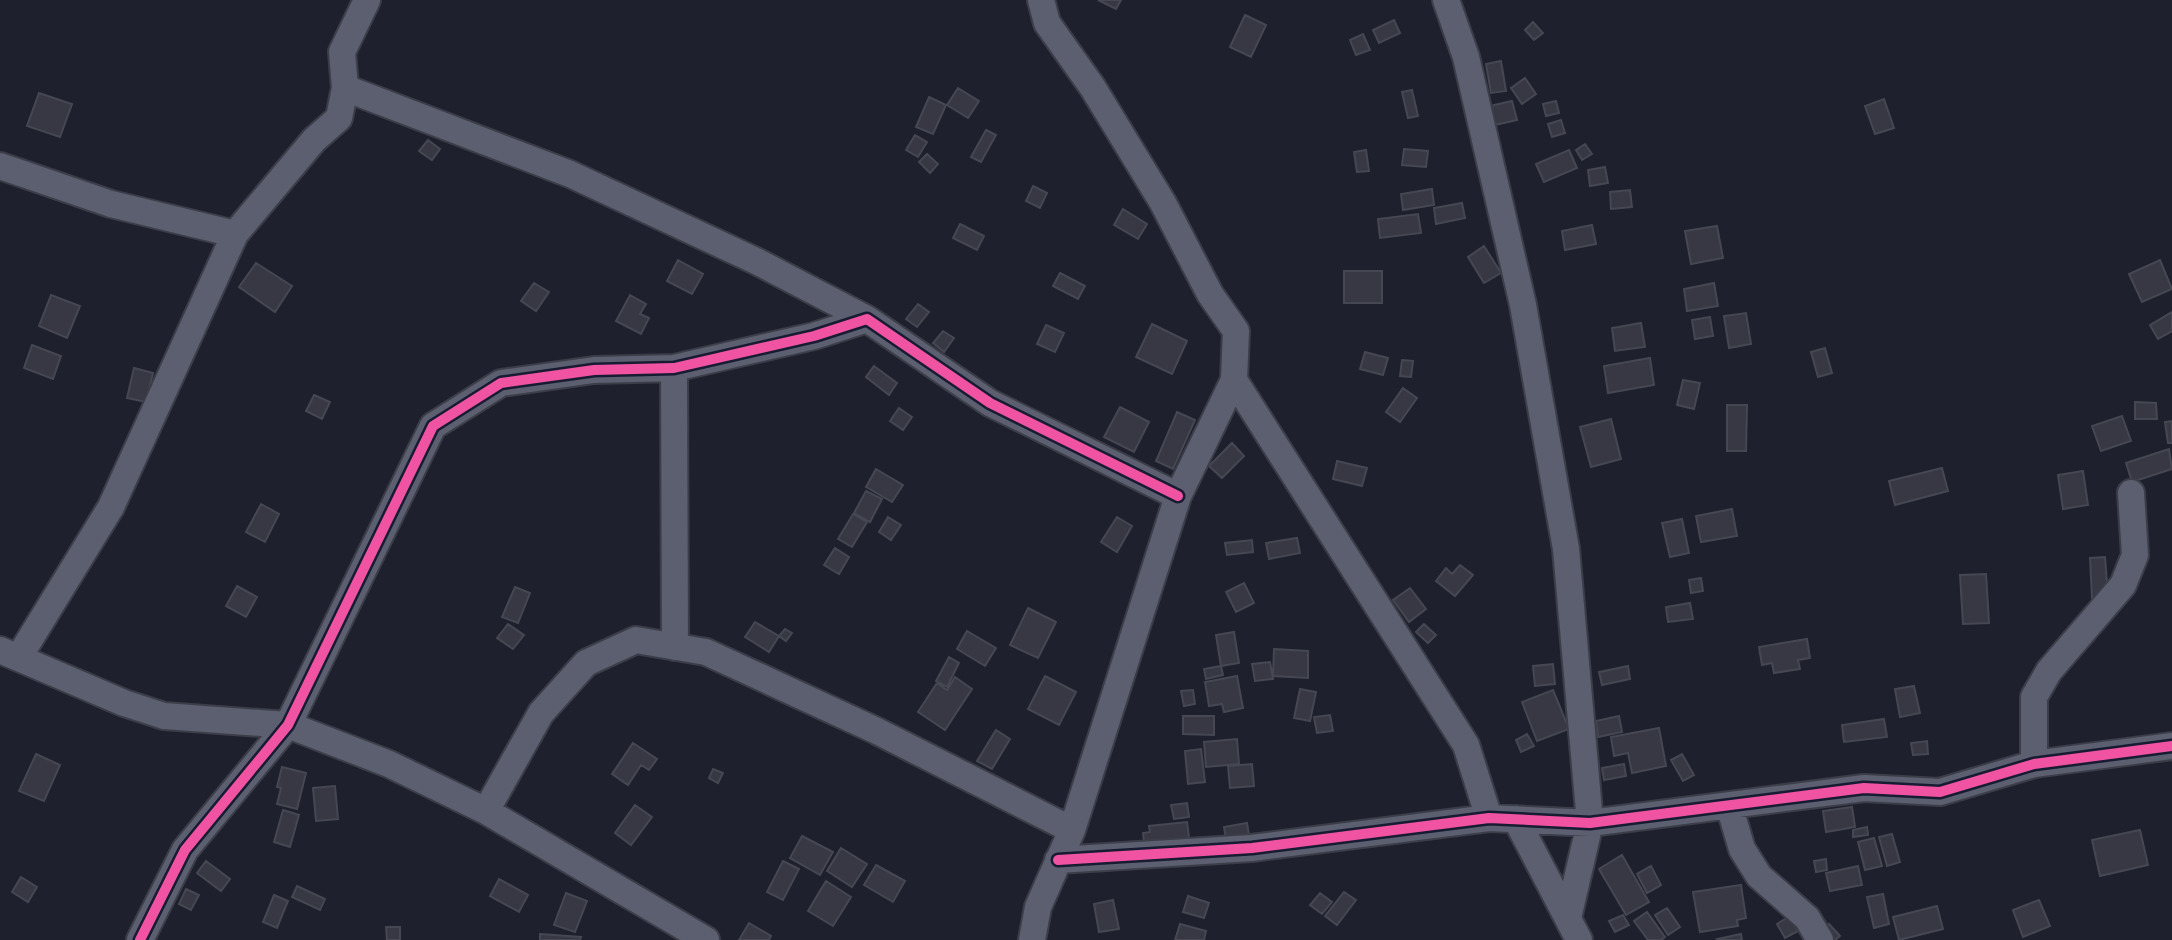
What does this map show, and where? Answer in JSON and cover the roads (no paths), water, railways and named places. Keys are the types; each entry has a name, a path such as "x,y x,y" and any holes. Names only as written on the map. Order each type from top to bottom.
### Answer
{"street":[{"path":"367,0 342,52 345,88 339,118 314,140 235,234 111,507 10,653 124,703 164,716 288,725 389,764 486,811 706,940"},
{"path":"1032,940 1038,907 1072,830 1178,496 1234,380 1236,331 1210,294 1163,203 1093,88 1047,23 1041,0"},
{"path":"1446,0 1466,57 1523,305 1566,549 1590,823 1573,929"},
{"path":"345,88 570,174 756,261 867,319 990,403 1178,496"},
{"path":"0,166 111,204 235,234"},
{"path":"140,940 185,850 288,725 433,426 501,383 594,370 674,368 814,336 867,319"},
{"path":"674,368 675,647"},
{"path":"1234,380 1466,745 1489,818"},
{"path":"2034,764 2034,697 2049,671 2123,585 2135,555 2131,493"},
{"path":"486,811 541,713 586,663 636,640 706,652 877,731 1072,830"},
{"path":"1058,860 1252,848 1489,818 1590,823 1864,788 1940,792 2034,764 2172,746"},
{"path":"1729,805 1742,849 1759,876 1807,918 1820,940"},
{"path":"1516,819 1573,929"}]}
